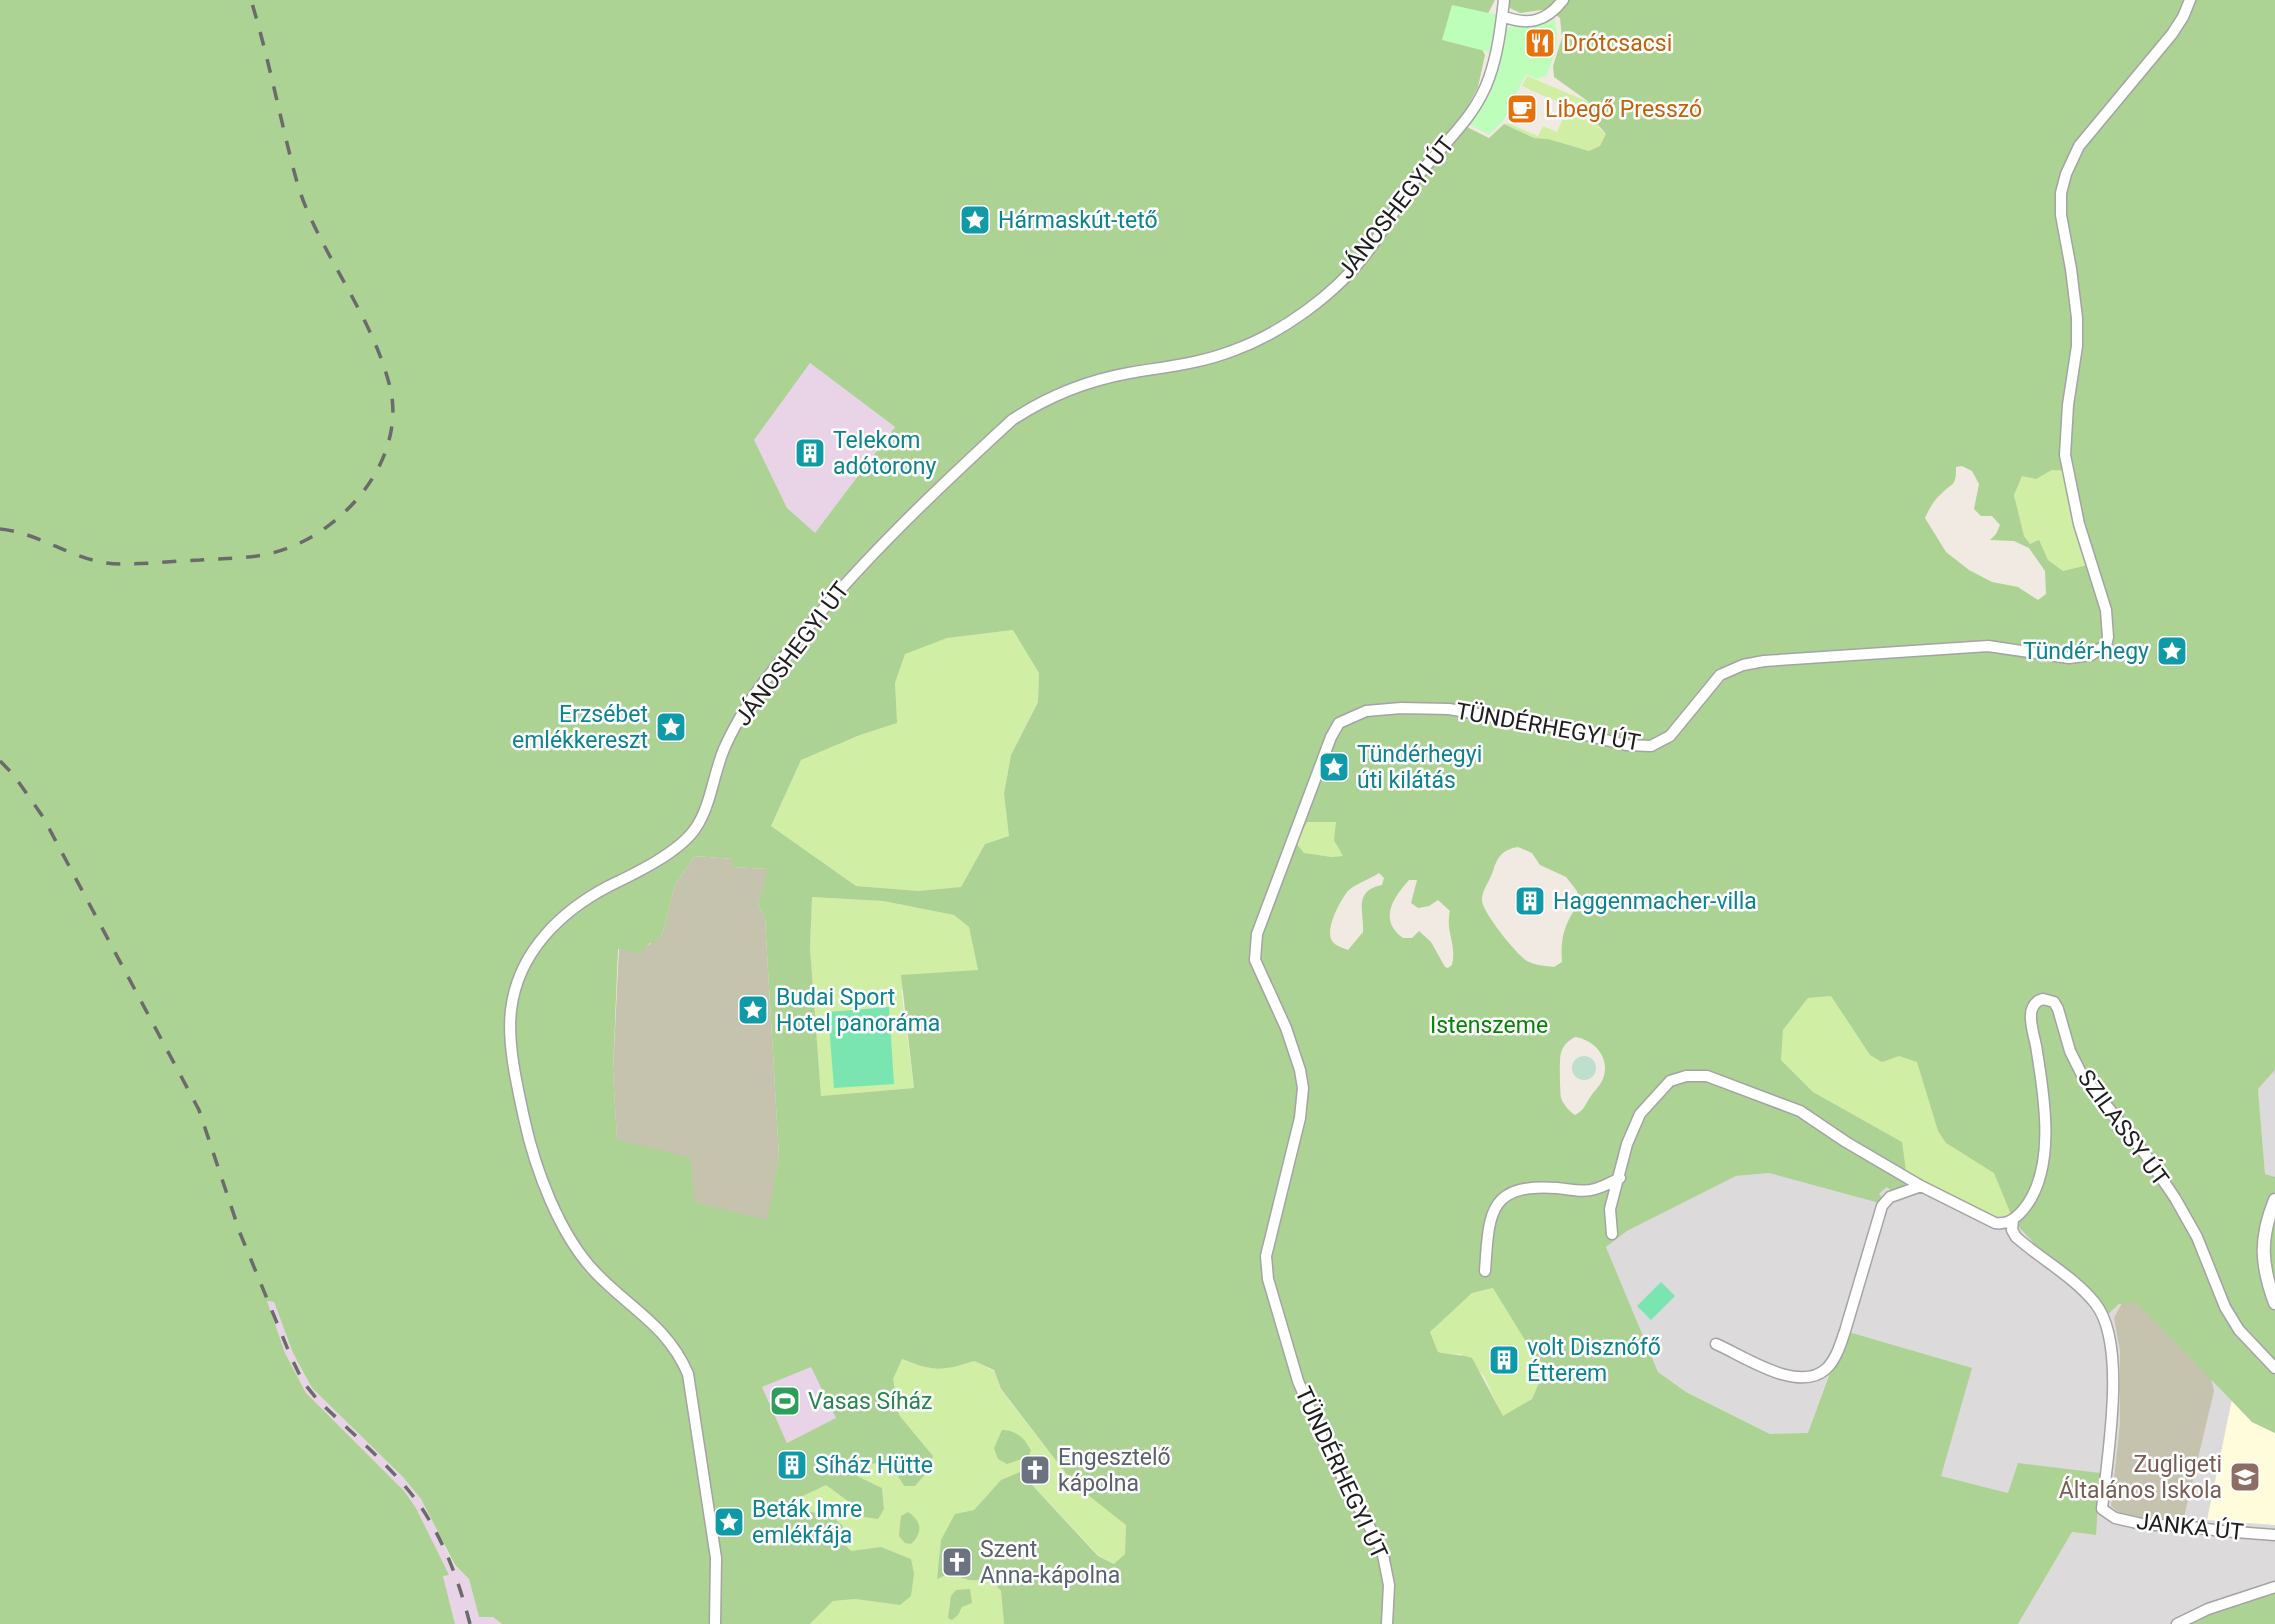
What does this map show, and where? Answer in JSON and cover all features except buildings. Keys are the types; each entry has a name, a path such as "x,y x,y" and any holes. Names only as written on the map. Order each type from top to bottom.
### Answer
{"street":[{"name":"JÁNOSHEGYI ÚT","path":"715,1624 716,1558 688,1374 669,1339 582,1256 554,1207 530,1141 514,1060 511,1011 521,974 547,932 569,911 686,839 701,818 724,748 747,706 777,665 853,573 1012,420 1037,403 1077,386 1129,373 1188,365 1236,350 1267,335 1299,314 1348,273 1366,254 1422,171 1465,123 1475,107 1489,80 1504,0"},
{"path":"1502,16 1518,22 1530,22 1554,10 1563,0"},
{"name":"TÜNDÉRHEGYI ÚT","path":"1388,1624 1389,1585 1382,1550 1325,1445 1298,1381 1268,1279 1266,1256 1300,1118 1303,1088 1286,1028 1255,960 1257,934 1331,737 1339,723 1366,711 1401,708 1449,709 1554,727 1626,745 1651,746 1670,736 1720,675 1743,665 1764,661 1989,646 2069,658 2091,655 2102,649 2108,637 2106,610 2079,524 2064,455 2077,346 2077,318 2061,215 2061,193 2066,174 2079,146 2172,34 2190,0"},
{"name":"SZILASSY ÚT","path":"2013,1220 2031,1200 2042,1172 2045,1128 2043,1097 2031,1014 2038,1001 2049,1000 2054,1002 2058,1009 2070,1051 2081,1073 2145,1154 2175,1198 2197,1237 2225,1307 2239,1330 2275,1368"},
{"path":"1612,1234 1610,1209 1627,1144 1640,1114 1670,1081 1686,1076 1707,1076 1800,1111 1920,1186 1996,1223 2003,1224 2013,1220"},
{"path":"1485,1271 1487,1237 1494,1208 1511,1192 1536,1187 1594,1190 1619,1178"},
{"path":"1716,1344 1787,1377 1815,1376 1827,1368 1845,1331 1882,1206 1890,1197 1920,1186"},
{"path":"2275,1200 2263,1244 2265,1277 2275,1303"},
{"name":"JANKA ÚT","path":"2013,1220 2012,1230 2016,1237 2057,1268 2095,1303 2105,1321 2112,1343 2109,1445 2102,1509 2115,1518 2146,1525 2176,1525 2275,1535"},
{"path":"2176,1624 2208,1609 2275,1587"}],"shaded area":[{"path":"810,363 895,427 815,534 787,508 753,440"},
{"path":"695,856 733,859 733,867 769,869 758,904 765,919 779,1156 768,1221 693,1202 617,1140 613,1071 619,948 642,950 662,935 675,885"},
{"path":"2275,1070 2275,1177 2265,1174 2258,1089"},
{"path":"1905,1172 2014,1222 2104,1318 2119,1304 2137,1303 2252,1422 2275,1433 2275,1592 2187,1624 2018,1624 2072,1532 2096,1535 2008,1493 1941,1476 1830,1370 1808,1434 1770,1434 1686,1392 1658,1372 1606,1247 1627,1231 1736,1176 1769,1173 1879,1203 1879,1194"},
{"path":"266,1301 274,1302 293,1353 312,1388 403,1477 421,1499 454,1565 469,1579 479,1617 493,1617 502,1624 455,1624 443,1576 448,1575 416,1508 306,1393 285,1353"},
{"path":"2142,1302 2203,1365 2211,1378 2214,1391 2184,1517 2144,1519 2123,1516 2111,1506 2120,1424 2120,1351 2114,1318 2122,1303"},
{"path":"811,1366 837,1418 787,1443 762,1387"},
{"name":"Zugligeti Általános Iskola","path":"2232,1399 2252,1422 2275,1433 2275,1525 2207,1520"}],"green space":[{"name":"Istenszeme","path":"0,0 1495,0 1477,40 1485,55 1478,87 1459,123 1489,138 1504,124 1534,138 1548,139 1589,151 1600,146 1606,134 1587,112 1589,102 1554,77 1553,66 1562,38 1560,18 1548,9 1520,13 1510,8 1508,0 2275,0 2275,1070 2258,1089 2265,1174 2275,1177 2275,1433 2252,1422 2137,1303 2119,1304 2104,1318 2014,1222 1994,1173 1946,1143 1938,1131 1917,1062 1899,1056 1882,1062 1870,1055 1831,996 1808,998 1783,1030 1781,1060 1813,1092 1902,1142 1908,1186 1892,1191 1887,1187 1879,1194 1883,1198 1879,1203 1769,1173 1736,1176 1627,1231 1606,1247 1658,1372 1686,1392 1770,1434 1808,1433 1845,1331 1972,1368 1941,1476 2008,1493 2018,1463 2100,1473 2096,1535 2072,1532 2018,1624 1004,1624 1001,1591 990,1579 970,1580 952,1572 937,1579 941,1540 955,1514 974,1510 1001,1480 1020,1472 1098,1556 1114,1564 1125,1554 1126,1525 1074,1484 1001,1389 994,1370 974,1361 938,1369 902,1359 893,1379 899,1415 933,1456 926,1473 915,1486 904,1486 890,1463 862,1464 857,1476 882,1488 884,1509 878,1519 864,1517 856,1507 826,1485 803,1496 802,1510 832,1516 843,1526 840,1540 851,1551 881,1547 911,1559 914,1574 911,1596 900,1605 855,1599 833,1601 810,1624 502,1624 493,1617 479,1617 469,1579 455,1565 421,1499 403,1477 312,1388 293,1353 274,1302 267,1301 285,1353 306,1393 404,1491 416,1508 449,1575 443,1576 455,1624 0,1624","holes":["810,363 895,427 815,533 787,508 754,440","1962,466 1972,471 1979,484 1974,509 1981,516 1992,516 2000,525 1990,540 2014,541 2029,548 2045,571 2046,594 2038,600 2018,587 1992,582 1969,570 1946,552 1925,518 1938,496 1953,484 1956,467","2052,470 2067,471 2092,564 2063,571 2048,560 2039,540 2030,544 2024,536 2014,495 2022,476 2036,479","1013,630 1039,673 1038,702 1011,755 1004,794 1009,836 985,844 961,887 918,891 856,886 771,826 801,760 860,735 897,723 895,683 905,654 947,638","1331,746 1335,766 1320,780","1307,822 1336,822 1334,840 1343,856 1304,853 1296,843","1518,847 1532,853 1540,865 1566,877 1577,891 1579,903 1564,931 1562,962 1554,967 1533,963 1522,957 1501,933 1484,907 1484,890 1496,862 1505,852","695,856 733,859 732,867 768,869 758,904 765,919 779,1156 767,1220 694,1202 691,1158 617,1140 613,1071 618,949 640,954 662,935 675,885","1379,873 1384,878 1382,885 1373,888 1364,897 1363,932 1348,950 1333,942 1330,931 1338,907 1352,888","1409,880 1417,880 1411,903 1418,908 1429,906 1438,900 1450,911 1452,965 1445,967 1431,942 1419,931 1412,938 1403,938 1395,931 1390,916 1393,902","812,897 883,901 954,915 969,927 978,970 901,975 914,1088 821,1096 810,948","1575,1037 1589,1042 1600,1052 1605,1066 1601,1083 1584,1108 1575,1115 1565,1105 1561,1095 1560,1056 1568,1041","1493,1288 1544,1371 1532,1399 1503,1416 1472,1358 1438,1352 1430,1332 1472,1293","811,1367 836,1418 787,1443 762,1387"]},
{"path":"1452,5 1498,15 1489,52 1442,40"},
{"path":"1555,20 1557,42 1547,75 1537,79 1526,74 1503,121 1489,135 1469,124 1489,96 1506,28"},
{"path":"1527,76 1589,102 1599,128 1606,134 1601,146 1589,151 1548,139 1534,138 1504,124 1508,123 1538,136 1543,126 1557,132 1568,107 1522,86"},
{"path":"2052,470 2067,471 2092,564 2063,571 2048,560 2039,541 2029,544 2024,536 2014,495 2022,475 2036,479"},
{"path":"1014,630 1039,673 1038,701 1011,755 1004,794 1009,836 985,844 961,887 918,891 856,886 771,826 801,760 896,723 895,683 905,653 947,638"},
{"path":"1337,821 1343,856 1304,853 1296,843 1306,822"},
{"path":"812,897 883,901 954,915 969,927 978,970 901,990 914,1088 821,1096 810,948"},
{"path":"1831,996 1870,1055 1899,1056 1917,1061 1938,1131 1946,1143 1994,1172 2014,1222 1990,1217 1905,1172 1902,1142 1813,1092 1781,1060 1783,1030 1808,998"},
{"path":"889,1007 894,1084 834,1088 828,1012"},
{"path":"1584,1056 1593,1059 1596,1068 1593,1077 1584,1080 1575,1077 1572,1068 1575,1059"},
{"path":"1661,1282 1675,1296 1651,1320 1637,1306"},
{"path":"1494,1288 1544,1371 1532,1399 1503,1417 1484,1376 1461,1354 1438,1352 1430,1332 1472,1293"},
{"path":"901,1359 938,1369 974,1361 994,1371 1001,1390 1074,1484 1126,1524 1125,1554 1115,1564 1099,1556 1020,1472 1001,1480 974,1510 955,1514 937,1578 952,1572 970,1580 990,1579 1001,1591 1004,1624 810,1624 833,1601 855,1599 900,1605 911,1559 881,1547 851,1552 840,1540 843,1526 832,1516 802,1510 803,1496 826,1485 856,1507 864,1517 884,1509 882,1488 857,1476 862,1464 890,1463 904,1486 933,1456 899,1415 892,1379"},
{"path":"1002,1430 1016,1433 1023,1439 1031,1451 1028,1457 1007,1464 998,1459 994,1448"},
{"path":"908,1512 916,1519 919,1527 918,1536 911,1544 905,1543 899,1536 901,1516"},
{"path":"970,1589 972,1603 962,1607 952,1620 948,1618 951,1596 956,1590"},
{"path":"2275,1592 2275,1624 2188,1624 2200,1617"}],"railway":[{"path":"0,529 31,536 74,554 105,563 141,564 260,556 294,546 320,532 343,514 362,493 378,468 389,442 393,415 390,387 364,319 303,201 251,0"},
{"path":"0,761 13,774 43,817 199,1110 240,1233 303,1382 387,1467 420,1506 447,1554 470,1624"}],"place":[{"name":"Drótcsacsi","path":"1540,43"},
{"name":"Libegő Presszó","path":"1522,109"},
{"name":"Hármaskút-tető","path":"975,220"},
{"name":"Telekom adótorony","path":"810,453"},
{"name":"Tündér-hegy","path":"2172,651"},
{"name":"Erzsébet emlékkereszt","path":"671,727"},
{"name":"Tündérhegyi úti kilátás","path":"1334,767"},
{"name":"Haggenmacher-villa","path":"1530,901"},
{"name":"Budai Sport Hotel panoráma","path":"753,1010"},
{"name":"volt Disznófő Étterem","path":"1504,1360"},
{"name":"Vasas Síház","path":"785,1401"},
{"name":"Síház Hütte","path":"792,1465"},
{"name":"Engesztelő kápolna","path":"1035,1470"},
{"name":"Zugligeti Általános Iskola","path":"2245,1477"},
{"name":"Beták Imre emlékfája","path":"729,1522"},
{"name":"Szent Anna-kápolna","path":"957,1562"}]}
